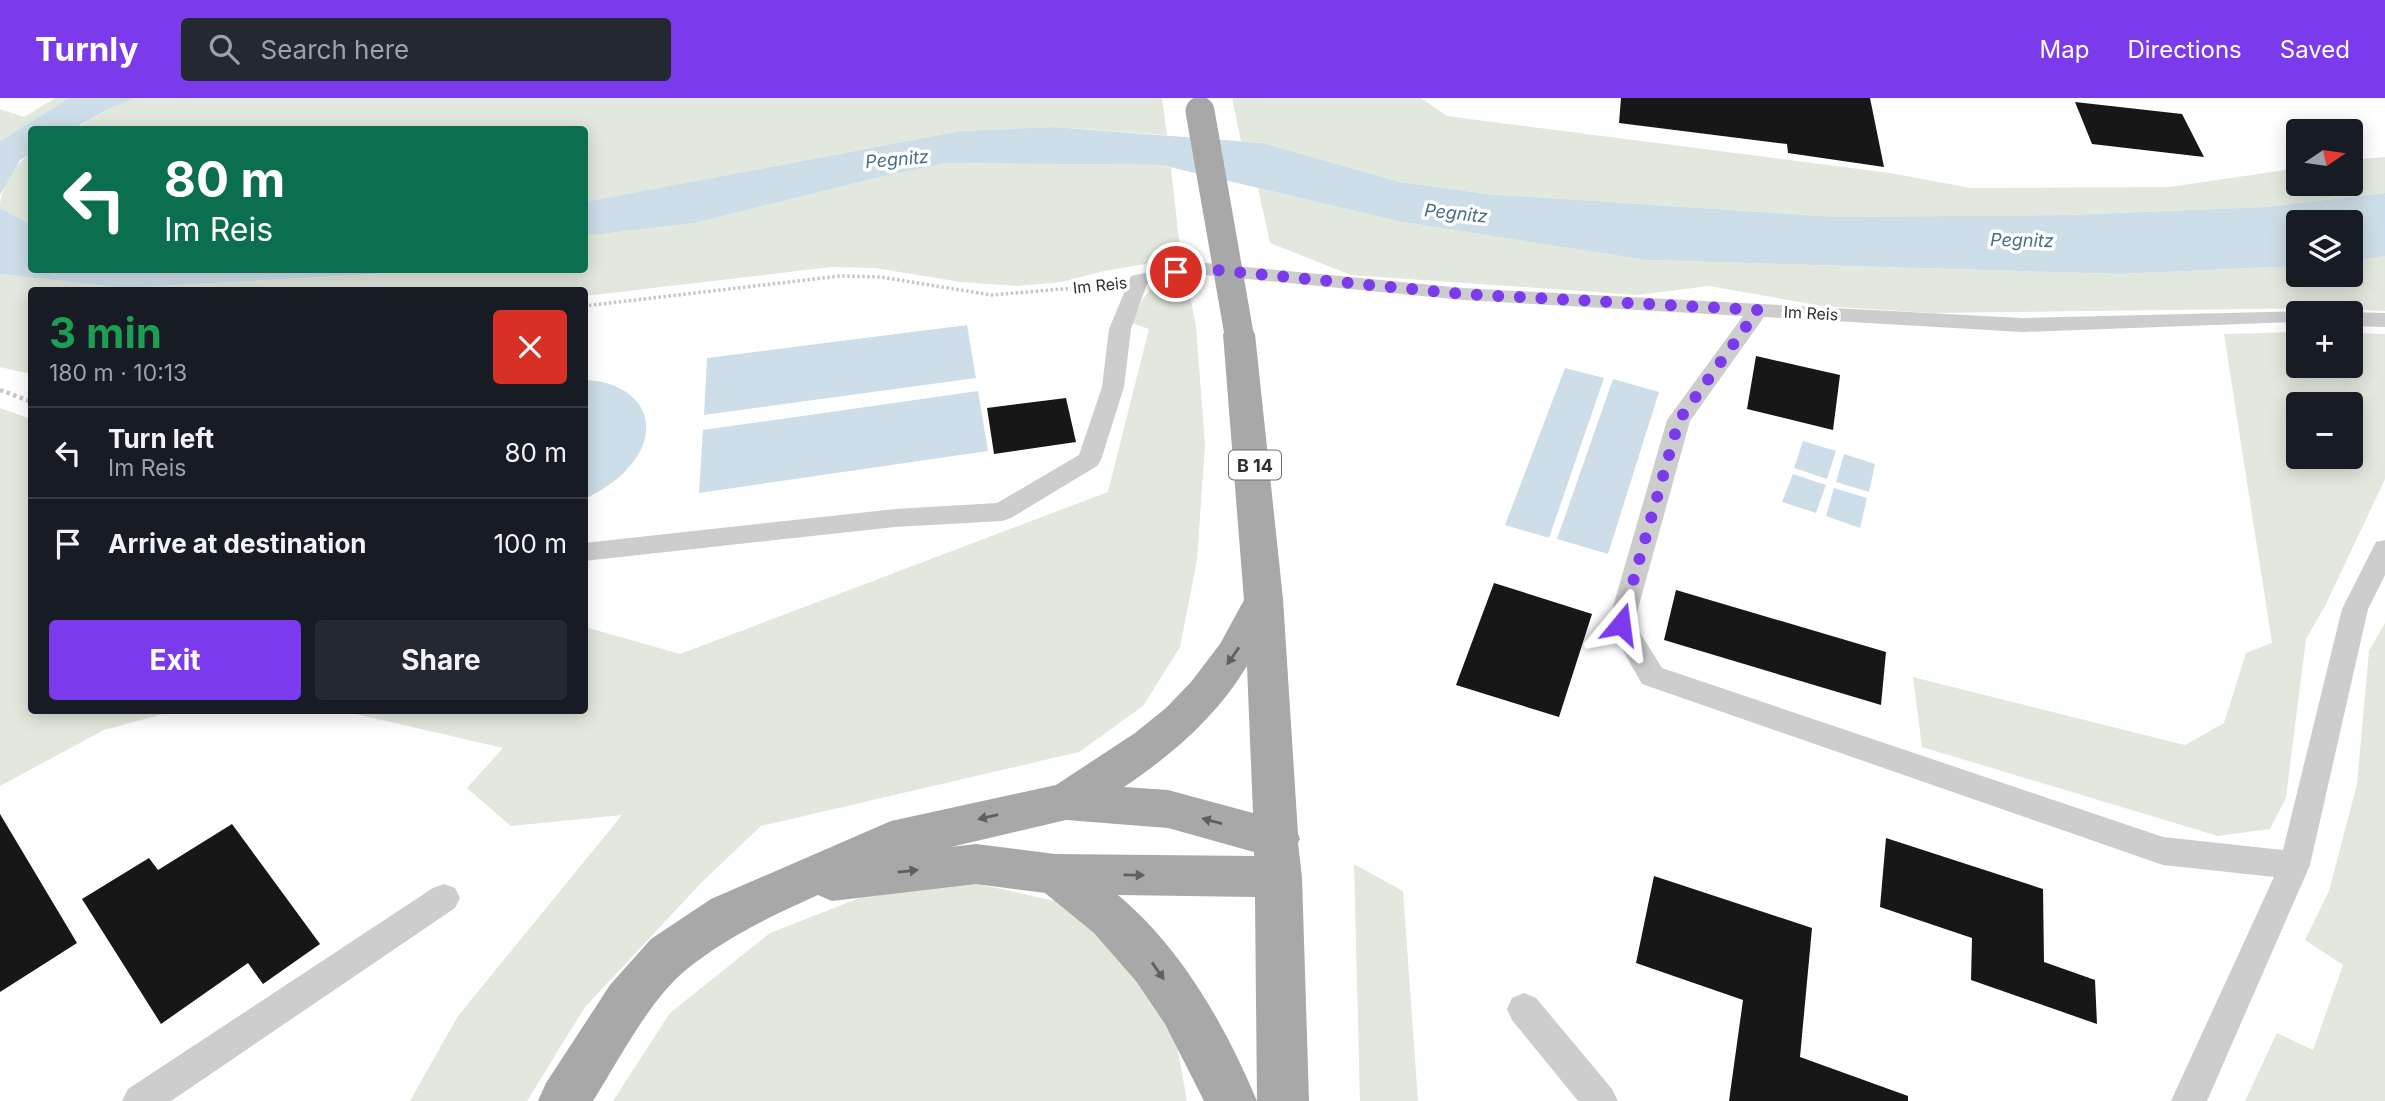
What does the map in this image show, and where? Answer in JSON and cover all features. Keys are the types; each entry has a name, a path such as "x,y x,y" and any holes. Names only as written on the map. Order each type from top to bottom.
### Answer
{"main road":[{"name":"B 14","path":"1196,98 1239,334 1254,463 1265,597 1278,858 1283,1101"},
{"path":"1066,801 1137,755 1195,706 1237,652 1265,597"},
{"path":"564,1101 627,1002 668,955 727,914 891,841 1066,801 1168,809 1278,858"},
{"path":"791,884 976,864 1055,874 1278,858"},
{"path":"1055,874 1117,924 1155,965 1198,1030 1231,1101"}],"lane":[{"name":"Im Reis","path":"1138,280 1195,268 1463,294 2022,325 2286,316"},
{"path":"588,552 895,518 1002,512 1089,460 1113,387 1120,330 1138,280"},
{"path":"1758,310 1679,420 1621,624 1652,676 2163,851 2295,865"},
{"path":"2363,319 2385,320"},
{"path":"2189,1101 2295,865 2356,609 2385,549"},
{"path":"140,1101 443,898"},
{"path":"1524,1009 1600,1101"}],"path":[{"name":"Im Reis","path":"588,306 840,276 881,277 991,295 1138,280"},
{"path":"0,390 28,400"}],"shaded area":[{"path":"55,98 69,98 0,141 0,109 24,117"},
{"path":"135,98 1162,98 1167,135 1054,127 960,131 588,201 588,126 80,126"},
{"path":"1232,98 1421,98 1447,116 1890,173 1971,188 2170,187 2286,170 2286,196 2359,196 2264,207 2065,215 1837,217 1488,194 1400,182 1263,143 1241,141"},
{"path":"28,156 28,222 0,208 2,193 9,177"},
{"path":"2385,157 2385,193 2363,196 2363,159"},
{"path":"948,163 1161,165 1171,168 1181,258 1104,271 1062,282 1017,286 961,282 875,268 831,267 588,296 588,287 141,287 383,273 588,273 588,236 695,223"},
{"path":"1258,188 1397,221 1647,260 2119,274 2286,267 2286,287 2363,287 2363,260 2385,256 2385,311 2363,310 2363,301 2286,301 2286,309 1933,313 1822,306 1709,286 1638,295 1351,275 1270,243"},
{"path":"0,274 114,287 28,287 28,373 0,367"},
{"path":"1187,279 1196,327 1205,445 1197,560 1180,647 1143,706 1079,752 761,826 702,882 585,1007 527,1101 410,1101 458,1016 622,815 511,826 467,788 503,748 356,714 588,714 588,628 680,654 1108,492 1149,329 1132,323 1150,290 1164,283"},
{"path":"2286,332 2286,378 2363,378 2363,333 2385,334 2385,479 2325,606 2306,639 2286,798 2270,829 2218,836 1922,747 1913,677 2185,745 2224,723 2246,653 2272,643 2224,334"},
{"path":"0,408 28,418 28,714 163,714 104,730 0,786"},
{"path":"2385,623 2385,1101 2245,1101 2277,1033 2313,1050 2343,965 2305,940 2329,891 2357,784 2369,651"},
{"path":"1354,864 1403,891 1418,1101 1360,1101"},
{"path":"961,880 1055,901 1129,961 1175,1035 1187,1101 613,1101 670,1013 770,933 880,890"}],"water":[{"path":"69,98 135,98 78,126 28,126 28,156 20,160 0,195 0,141"},
{"name":"Pegnitz","path":"1054,127 1263,143 1400,182 1488,194 1837,217 2065,215 2264,207 2385,193 2385,256 2363,260 2363,210 2286,210 2286,267 2119,274 1646,260 1397,221 1161,165 948,163 695,223 588,236 588,201 960,131"},
{"path":"0,208 28,222 28,273 383,273 141,287 114,287 0,274"},
{"path":"967,325 976,378 704,415 707,358"},
{"path":"1565,368 1604,378 1549,538 1505,525"},
{"path":"1613,379 1659,392 1608,554 1557,539"},
{"path":"588,380 620,388 641,408 646,421 646,435 640,451 629,467 603,489 588,497"},
{"path":"978,391 988,451 699,493 703,430"},
{"path":"1803,441 1836,451 1827,479 1794,468"},
{"path":"1844,454 1875,464 1869,492 1836,482"},
{"path":"1793,474 1826,485 1816,513 1782,502"},
{"path":"1834,488 1867,498 1860,528 1826,516"}],"building":[{"path":"1621,98 1870,98 1884,167 1788,153 1787,144 1619,123"},
{"path":"2075,102 2182,114 2204,157 2092,144"},
{"path":"1756,356 1840,375 1833,430 1747,409"},
{"path":"1066,398 1076,442 994,454 987,408"},
{"path":"1494,583 1592,614 1559,717 1456,685"},
{"path":"1676,590 1886,652 1881,705 1664,640"},
{"path":"0,814 77,943 0,992"},
{"path":"232,824 320,944 263,984 248,963 161,1024 82,899 149,858 158,870"},
{"path":"1886,838 2043,889 2044,962 2095,980 2097,1024 1971,980 1972,938 1880,907"},
{"path":"1654,876 1812,928 1800,1057 1908,1096 1908,1101 1729,1101 1743,1000 1636,963"}],"route":[{"path":"1176,272 1195,268 1463,294 1758,310 1679,420 1621,624"}]}
